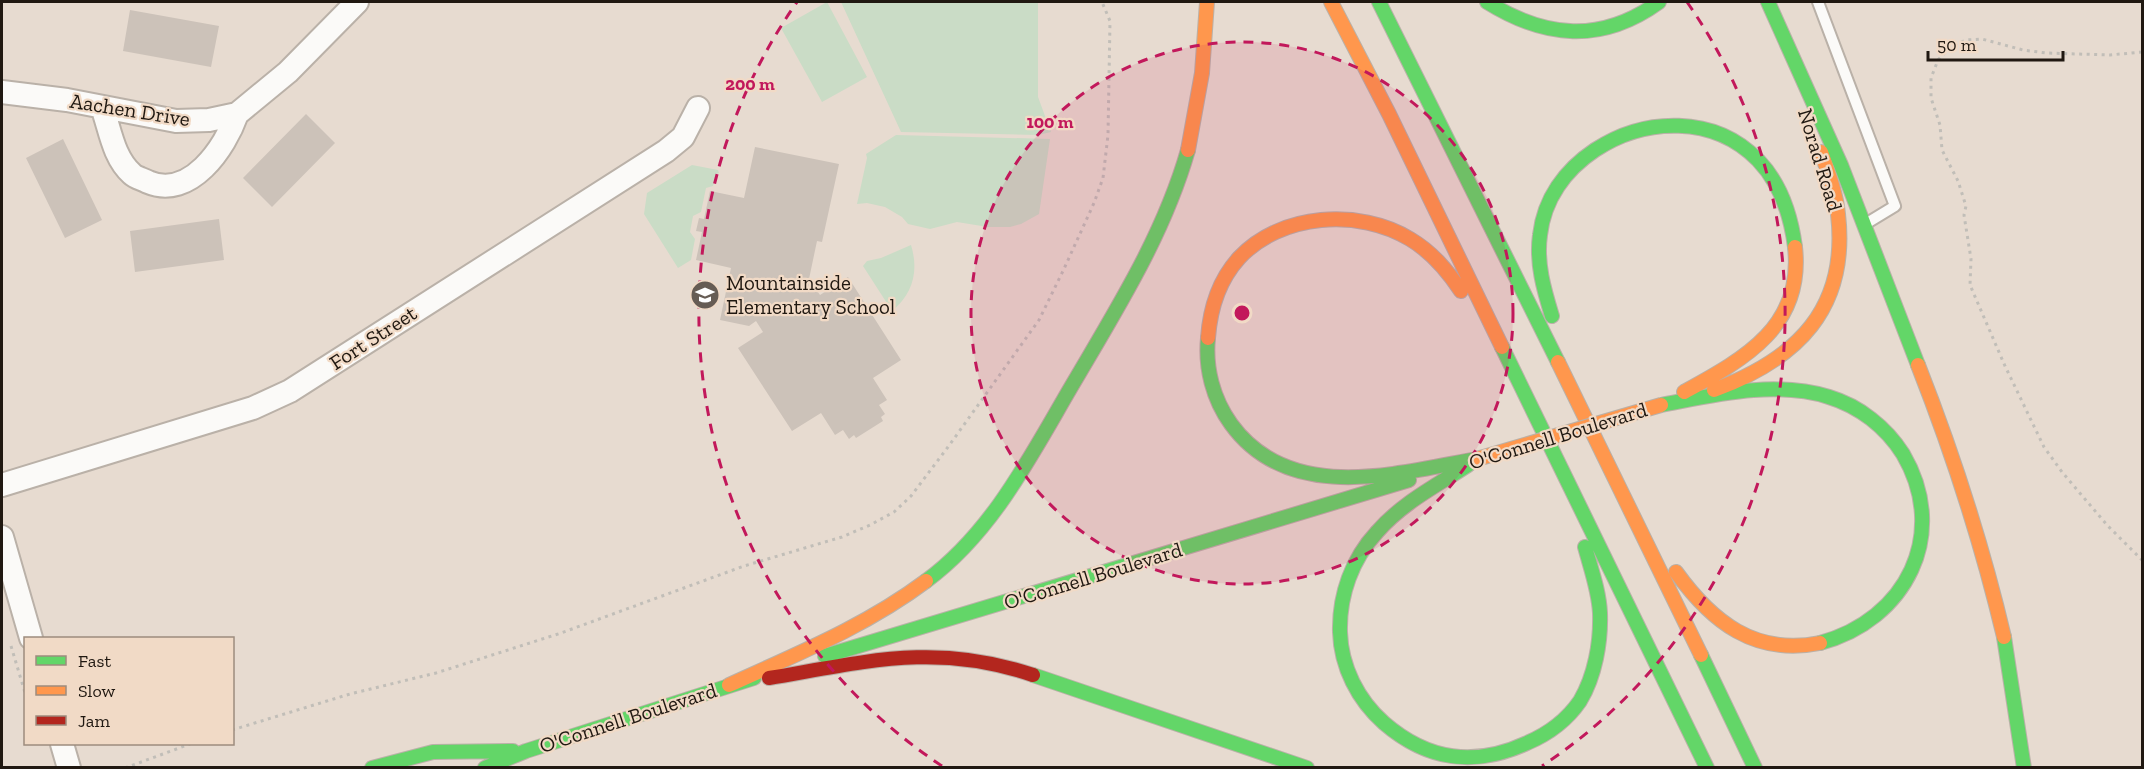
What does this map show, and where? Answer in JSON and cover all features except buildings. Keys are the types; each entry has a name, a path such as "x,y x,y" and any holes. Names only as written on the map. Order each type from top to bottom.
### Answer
{"main road":[{"path":"729,685 850,628 901,599 969,544 992,516 1124,297 1156,235 1176,189 1190,139 1199,93 1205,46 1207,2"},
{"path":"1330,2 1389,114 1707,768"},
{"path":"1379,2 1576,397 1755,768"},
{"path":"1487,2 1525,23 1558,32 1578,32 1599,30 1623,22 1659,2"},
{"path":"1766,2 1841,165 1938,416 1968,503 2004,636 2024,768"},
{"name":"Norad Road","path":"1661,405 1736,383 1758,373 1781,358 1797,344 1817,319 1828,297 1836,267 1839,225 1834,190 1766,2"},
{"path":"1576,397 1543,288 1539,255 1542,224 1550,198 1564,175 1584,157 1622,135 1642,128 1669,125 1696,127 1722,136 1748,151 1768,171 1782,194 1791,220 1797,249 1795,278 1782,313 1773,329 1756,348 1728,368 1661,405"},
{"path":"1477,459 1360,477 1323,477 1296,472 1252,448 1236,433 1223,415 1214,395 1207,362 1208,329 1212,308 1222,284 1236,262 1255,244 1301,222 1338,218 1366,221 1395,231 1419,245 1442,265 1463,292 1533,412"},
{"path":"1602,450 1694,598 1714,617 1738,633 1762,643 1810,646 1838,638 1862,626 1886,608 1903,587 1917,562 1923,538 1923,507 1914,472 1906,457 1878,423 1844,402 1816,393 1783,389 1751,390 1661,405"},
{"name":"O'Connell Boulevard","path":"485,768 526,751 729,685 1661,405"},
{"path":"1477,459 1411,502 1386,522 1364,548 1341,600 1339,624 1341,649 1349,675 1360,696 1375,716 1397,734 1424,749 1455,758 1486,758 1514,751 1544,735 1566,718 1583,695 1592,671 1599,641 1600,611 1593,574 1561,465"},
{"path":"729,685 881,659 923,656 962,658 1006,666 1307,768"},
{"name":"O'Connell Boulevard","path":"372,768 433,752 526,751"}],"street":[{"name":"Aachen Drive","path":"2,92 67,100 176,121 209,120 237,114 288,72 349,4"},
{"path":"102,107 115,150 120,158 132,174 158,186 184,183 206,165 224,143 237,114"},
{"name":"Fort Street","path":"2,485 253,408 290,391 666,151 683,137 698,108"},
{"path":"2,537 21,642"},
{"path":"62,745 69,768"}],"lane":[{"path":"1818,2 1895,206 1864,225"}],"path":[{"path":"234,729 350,694 436,673 561,633 744,566 842,537 894,512 910,496 948,447 1038,320 1094,202 1103,178 1108,135 1110,21 1102,2"},
{"path":"2142,52 2110,55 2046,53 2023,50 1982,39 1966,40 1950,47 1938,60 1931,78 1931,98 1940,125 1942,150 1958,181 1966,206 1964,216 1971,259 1971,285 2000,355 2044,447 2107,525 2142,560"},
{"path":"21,642 24,674"},
{"path":"125,768 187,745"}],"green space":[{"path":"827,2 867,77 822,102 781,28"},
{"path":"841,2 1038,2 1038,97 1051,132 1038,135 901,132"},
{"path":"896,135 1050,139 1039,214 1010,227 988,227 957,222 930,229 908,224 902,217 885,207 867,203 857,204 866,154"},
{"path":"692,165 718,170 719,173 716,174 713,186 706,188 701,212 693,216 690,232 695,239 691,260 678,268 644,214 647,193"},
{"path":"911,245 914,264 912,281 905,297 892,311 863,266 867,261 881,258"}],"traffic: fast":[{"path":"1379,2 1558,362"},
{"path":"1487,2 1530,23 1552,29 1573,31 1594,30 1616,25 1637,16 1659,2"},
{"path":"1768,2 1841,165 1918,365"},
{"path":"1552,316 1539,256 1540,235 1546,209 1565,176 1584,158 1615,139 1635,131 1657,127 1700,128 1740,145 1766,169 1779,190 1788,212 1795,247"},
{"path":"926,581 972,539 992,515 1027,463 1107,326 1153,241 1188,150"},
{"path":"1208,338 1209,372 1219,404 1231,424 1255,449 1282,465 1313,474 1345,477 1378,476 1477,459"},
{"path":"1502,347 1707,768"},
{"path":"1661,405 1766,389 1808,392 1840,401 1861,412 1880,426 1903,454 1916,484 1922,514 1920,543 1911,570 1896,594 1876,615 1850,632 1820,643"},
{"path":"1468,465 1397,512 1387,522 1361,554 1345,591 1340,632 1348,670 1366,704 1384,723 1401,736 1418,746 1452,756 1489,755 1508,751 1535,739 1550,731 1569,714 1580,701 1590,681 1599,635 1598,596 1585,547"},
{"path":"825,656 1409,480"},
{"path":"2004,637 2024,768"},
{"path":"1701,655 1755,768"},
{"path":"1033,675 1307,768"},
{"path":"485,768 526,751 754,678"},
{"path":"372,768 433,752 513,751"}],"traffic: slow":[{"path":"1188,150 1202,73 1207,2"},
{"path":"1331,2 1389,114 1502,347"},
{"path":"1714,390 1770,363 1793,346 1811,326 1825,303 1835,277 1839,248 1838,214 1821,152"},
{"path":"1208,338 1217,296 1226,276 1239,258 1256,243 1298,224 1321,220 1345,220 1390,229 1410,239 1432,256 1461,291"},
{"path":"1684,392 1748,353 1780,319 1790,299 1795,275 1795,247"},
{"path":"1558,362 1701,655"},
{"path":"1918,365 1966,499 2004,637"},
{"path":"1477,459 1661,405"},
{"path":"1676,572 1705,606 1737,631 1775,644 1797,646 1820,643"},
{"path":"729,685 855,626 926,581"}],"traffic: jam":[{"path":"769,678 869,661 932,657 964,659 998,665 1033,675"}],"place":[{"name":"Mountainside Elementary School","path":"705,295"}]}
